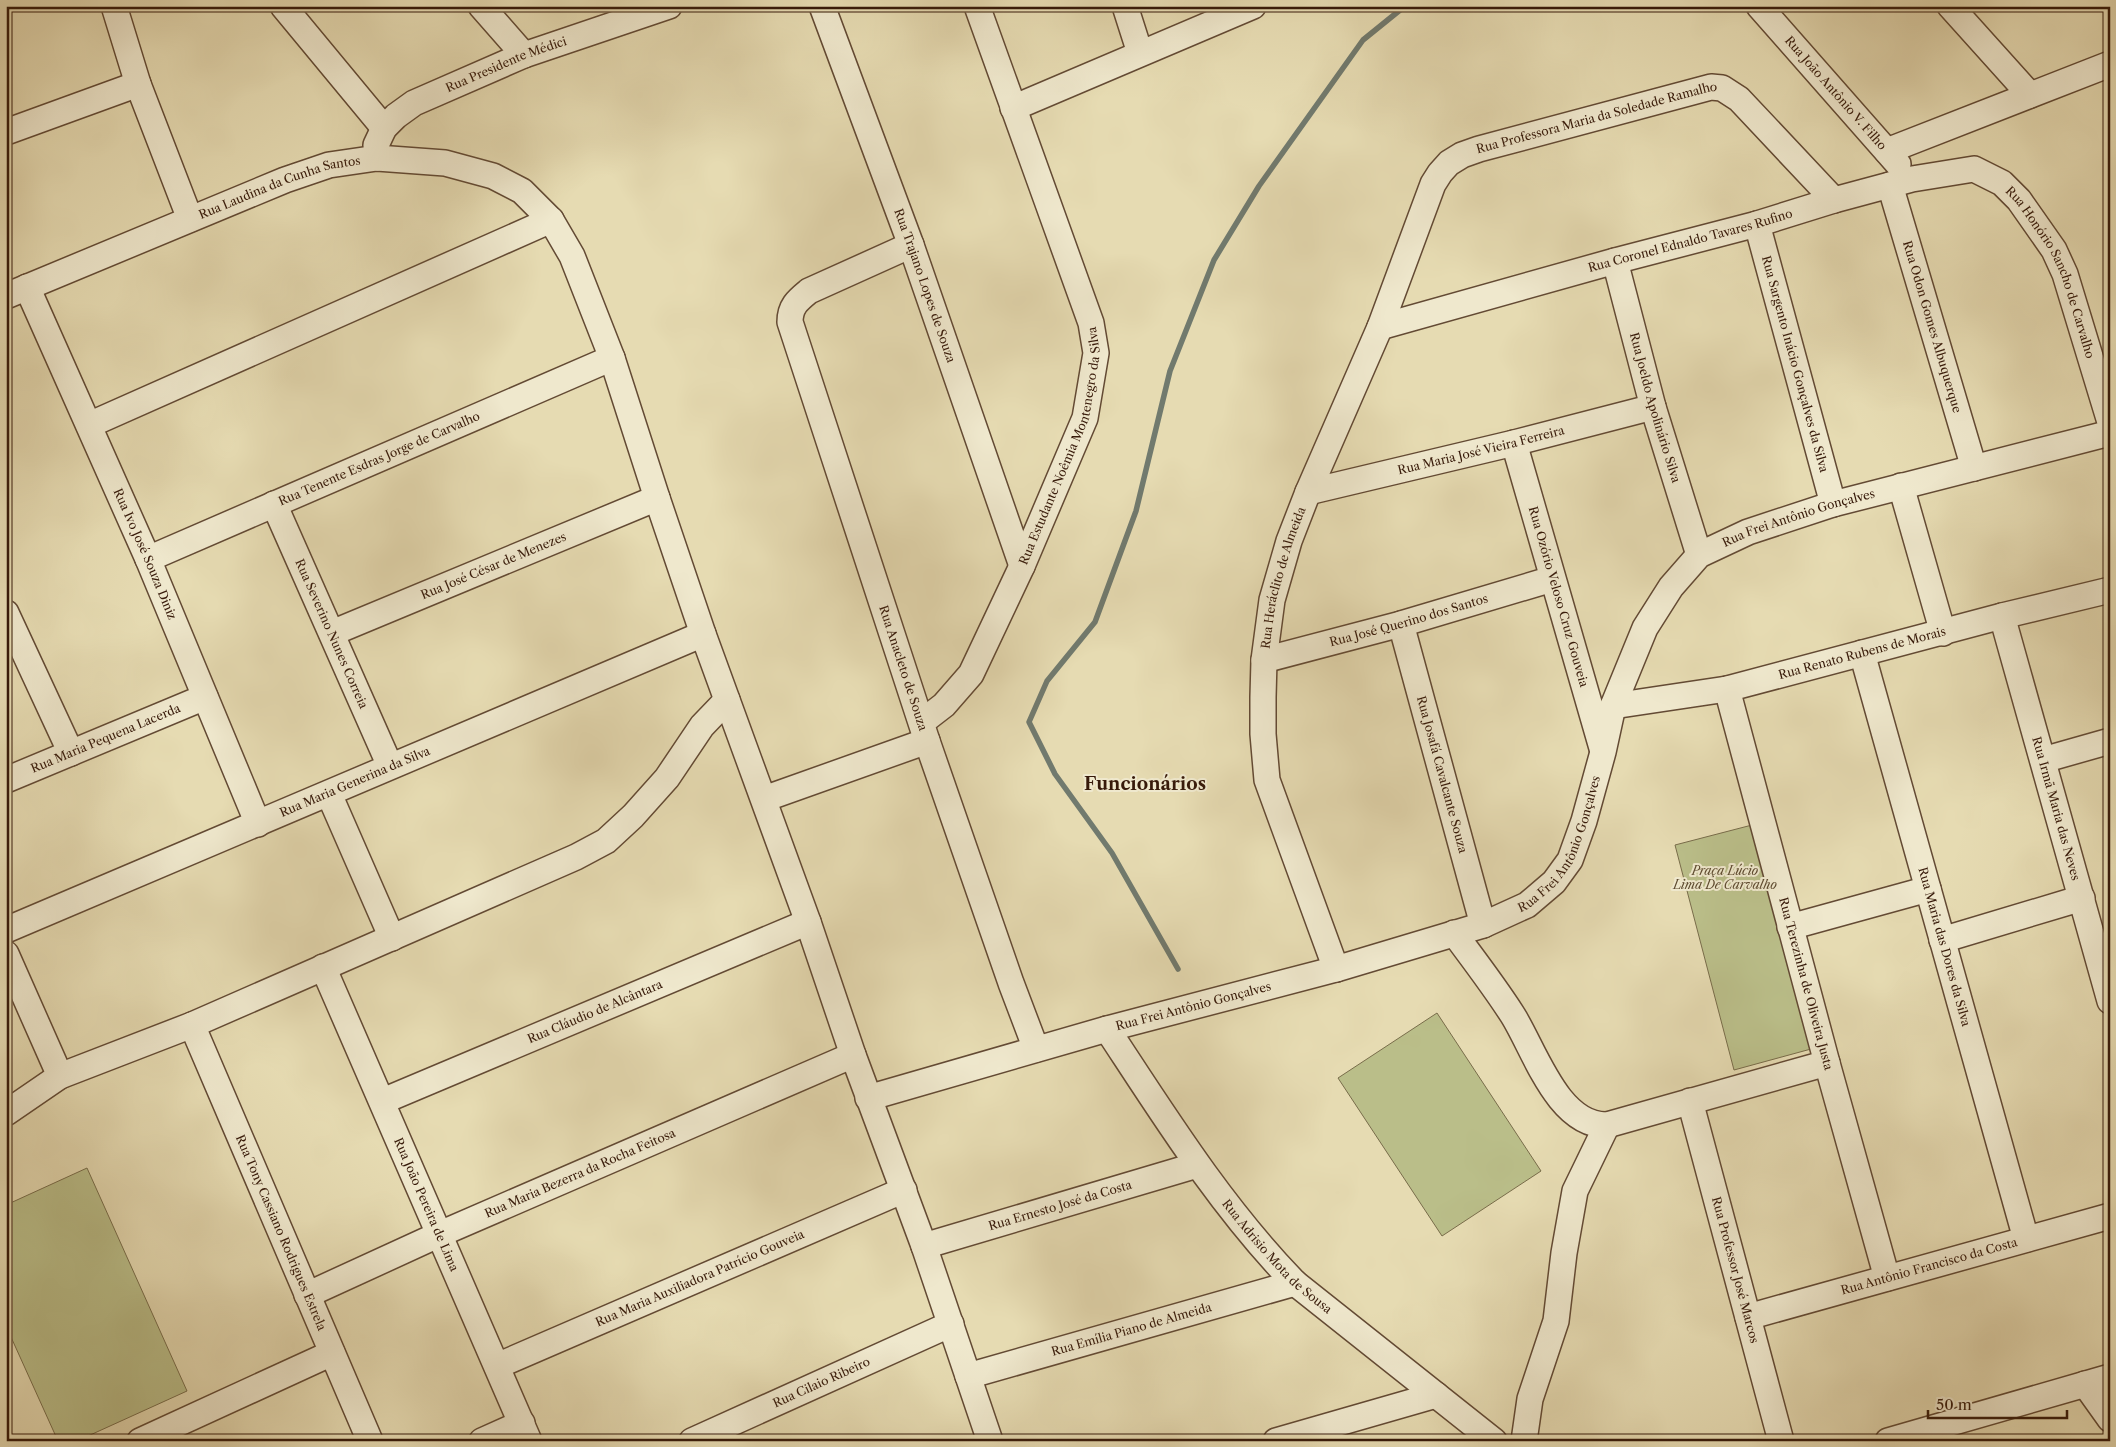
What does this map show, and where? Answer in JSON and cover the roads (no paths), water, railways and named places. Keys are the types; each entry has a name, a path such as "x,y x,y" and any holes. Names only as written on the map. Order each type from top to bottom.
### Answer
{"street":[{"path":"114,6 138,84 190,219"},
{"path":"283,6 384,128"},
{"path":"481,6 524,55"},
{"name":"Rua Presidente Médici","path":"377,158 376,145 384,128 396,116 414,103 524,55 668,6"},
{"name":"Rua Trajano Lopes de Souza","path":"822,6 911,245 1022,566"},
{"name":"Rua Estudante Noêmia Montenegro da Silva","path":"764,799 924,731 971,674 1022,566 1085,418 1096,352 1091,323 977,6"},
{"path":"1125,6 1140,54"},
{"path":"1013,108 1253,6"},
{"name":"Rua João Antônio V. Filho","path":"1759,6 1887,151 1901,182"},
{"path":"1950,6 2030,95"},
{"path":"1887,151 2110,64"},
{"path":"6,132 138,84"},
{"name":"Rua Professora Maria da Soledade Ramalho","path":"1426,199 1440,172 1462,155 1479,148 1712,87 1722,88 1739,99 1834,200"},
{"name":"Rua Laudina da Cunha Santos","path":"17,292 284,180 329,165 377,158 445,163 492,176 522,191 551,220 572,256 612,358 703,634 808,922 868,1098 924,1246 990,1441"},
{"name":"Rua Coronel Ednaldo Tavares Rufino","path":"1380,327 1615,261 1758,224 1834,200 1901,182 1974,169 2002,183"},
{"name":"Rua Odon Gomes Albuquerque","path":"1901,182 1974,468"},
{"name":"Rua Honório Sancho de Carvalho","path":"2002,183 2019,200 2054,250 2065,274 2110,422"},
{"name":"Rua Heráclito de Almeida","path":"1336,968 1267,780 1263,734 1264,660 1272,600 1289,541 1308,492 1380,327 1426,199"},
{"path":"89,425 551,220"},
{"name":"Rua Sargento Inácio Gonçalves da Silva","path":"1758,224 1833,504"},
{"name":"Rua Anacleto de Souza","path":"911,245 809,291 796,302 790,311 792,331 924,731 1011,983 1036,1049"},
{"name":"Rua Joeldo Apolinário Silva","path":"1615,261 1653,406 1699,555"},
{"name":"Rua Ivo José Souza Diniz","path":"17,292 89,425 148,559 258,824"},
{"name":"Rua Tenente Esdras Jorge de Carvalho","path":"148,559 612,358"},
{"name":"Rua Maria José Vieira Ferreira","path":"1308,492 1514,443 1653,406"},
{"name":"Rua Frei Antônio Gonçalves","path":"868,1098 1107,1029 1336,968 1483,925 1526,905 1554,882 1570,860 1584,821 1603,752 1613,706 1645,628 1671,587 1699,555 1748,532 1833,504 2110,433"},
{"name":"Rua Ozório Veloso Cruz Gouveia","path":"1514,443 1603,752"},
{"path":"1901,486 1943,633"},
{"name":"Rua José César de Menezes","path":"332,633 657,498"},
{"name":"Rua Severino Nunes Correia","path":"274,504 390,766"},
{"name":"Rua José Querino dos Santos","path":"1264,660 1401,624 1552,578"},
{"name":"Rua Renato Rubens de Morais","path":"1613,706 1727,689 2002,616 2110,590"},
{"path":"7,615 71,753"},
{"name":"Rua Irmã Maria das Neves","path":"2002,616 2110,1001"},
{"name":"Rua Josafá Cavalcante Souza","path":"1401,624 1483,925"},
{"name":"Rua Maria Generina da Silva","path":"6,930 703,634"},
{"name":"Rua Maria das Dores da Silva","path":"1862,653 2026,1239"},
{"name":"Rua Terezinha de Oliveira Justa","path":"1727,689 1826,1063 1887,1278"},
{"name":"Rua Maria Pequena Lacerda","path":"6,780 205,697"},
{"path":"6,1113 60,1076 192,1025 576,857 606,841 633,816 667,778 702,726 727,700"},
{"path":"2043,760 2110,741"},
{"path":"329,794 392,938"},
{"path":"1790,927 1928,889"},
{"path":"1942,940 2082,898"},
{"name":"Rua Cláudio de Alcântara","path":"383,1101 808,922"},
{"path":"1454,933 1514,1017 1552,1089 1582,1119 1598,1125 1607,1125 1826,1063"},
{"path":"6,954 60,1076"},
{"name":"Rua João Pereira de Lima","path":"323,967 526,1432"},
{"name":"Rua Tony Cassiano Rodrigues Estrela","path":"192,1025 370,1441"},
{"name":"Rua Adrisio Mota de Sousa","path":"1107,1029 1197,1165 1243,1226 1295,1283 1494,1441"},
{"name":"Rua Maria Bezerra da Rocha Feitosa","path":"307,1295 440,1234 853,1055"},
{"name":"Rua Professor José Marcos","path":"1690,1100 1781,1441"},
{"path":"1524,1441 1530,1399 1556,1322 1564,1253 1575,1191 1607,1125"},
{"name":"Rua Ernesto José da Costa","path":"924,1246 1197,1165"},
{"name":"Rua Maria Auxiliadora Patrício Gouveia","path":"497,1366 904,1190"},
{"name":"Rua Antônio Francisco da Costa","path":"1748,1317 2110,1216"},
{"name":"Rua Emília Piano de Almeida","path":"968,1376 1295,1283"},
{"name":"Rua Cilaio Ribeiro","path":"692,1441 951,1324"},
{"path":"140,1441 332,1353"},
{"path":"1888,1441 2110,1377"},
{"path":"2085,1384 2110,1419"},
{"path":"1276,1441 1436,1396"},
{"path":"482,1441 526,1432"}],"waterway":[{"path":"1178,969 1112,853 1055,774 1029,722 1047,681 1095,622 1136,511 1170,371 1214,260 1259,186 1363,40 1405,6"}],"district":[{"name":"Funcionários","path":"1145,784"}],"park label":[{"name":"Praça Lúcio Lima De Carvalho","path":"1725,878"}]}
